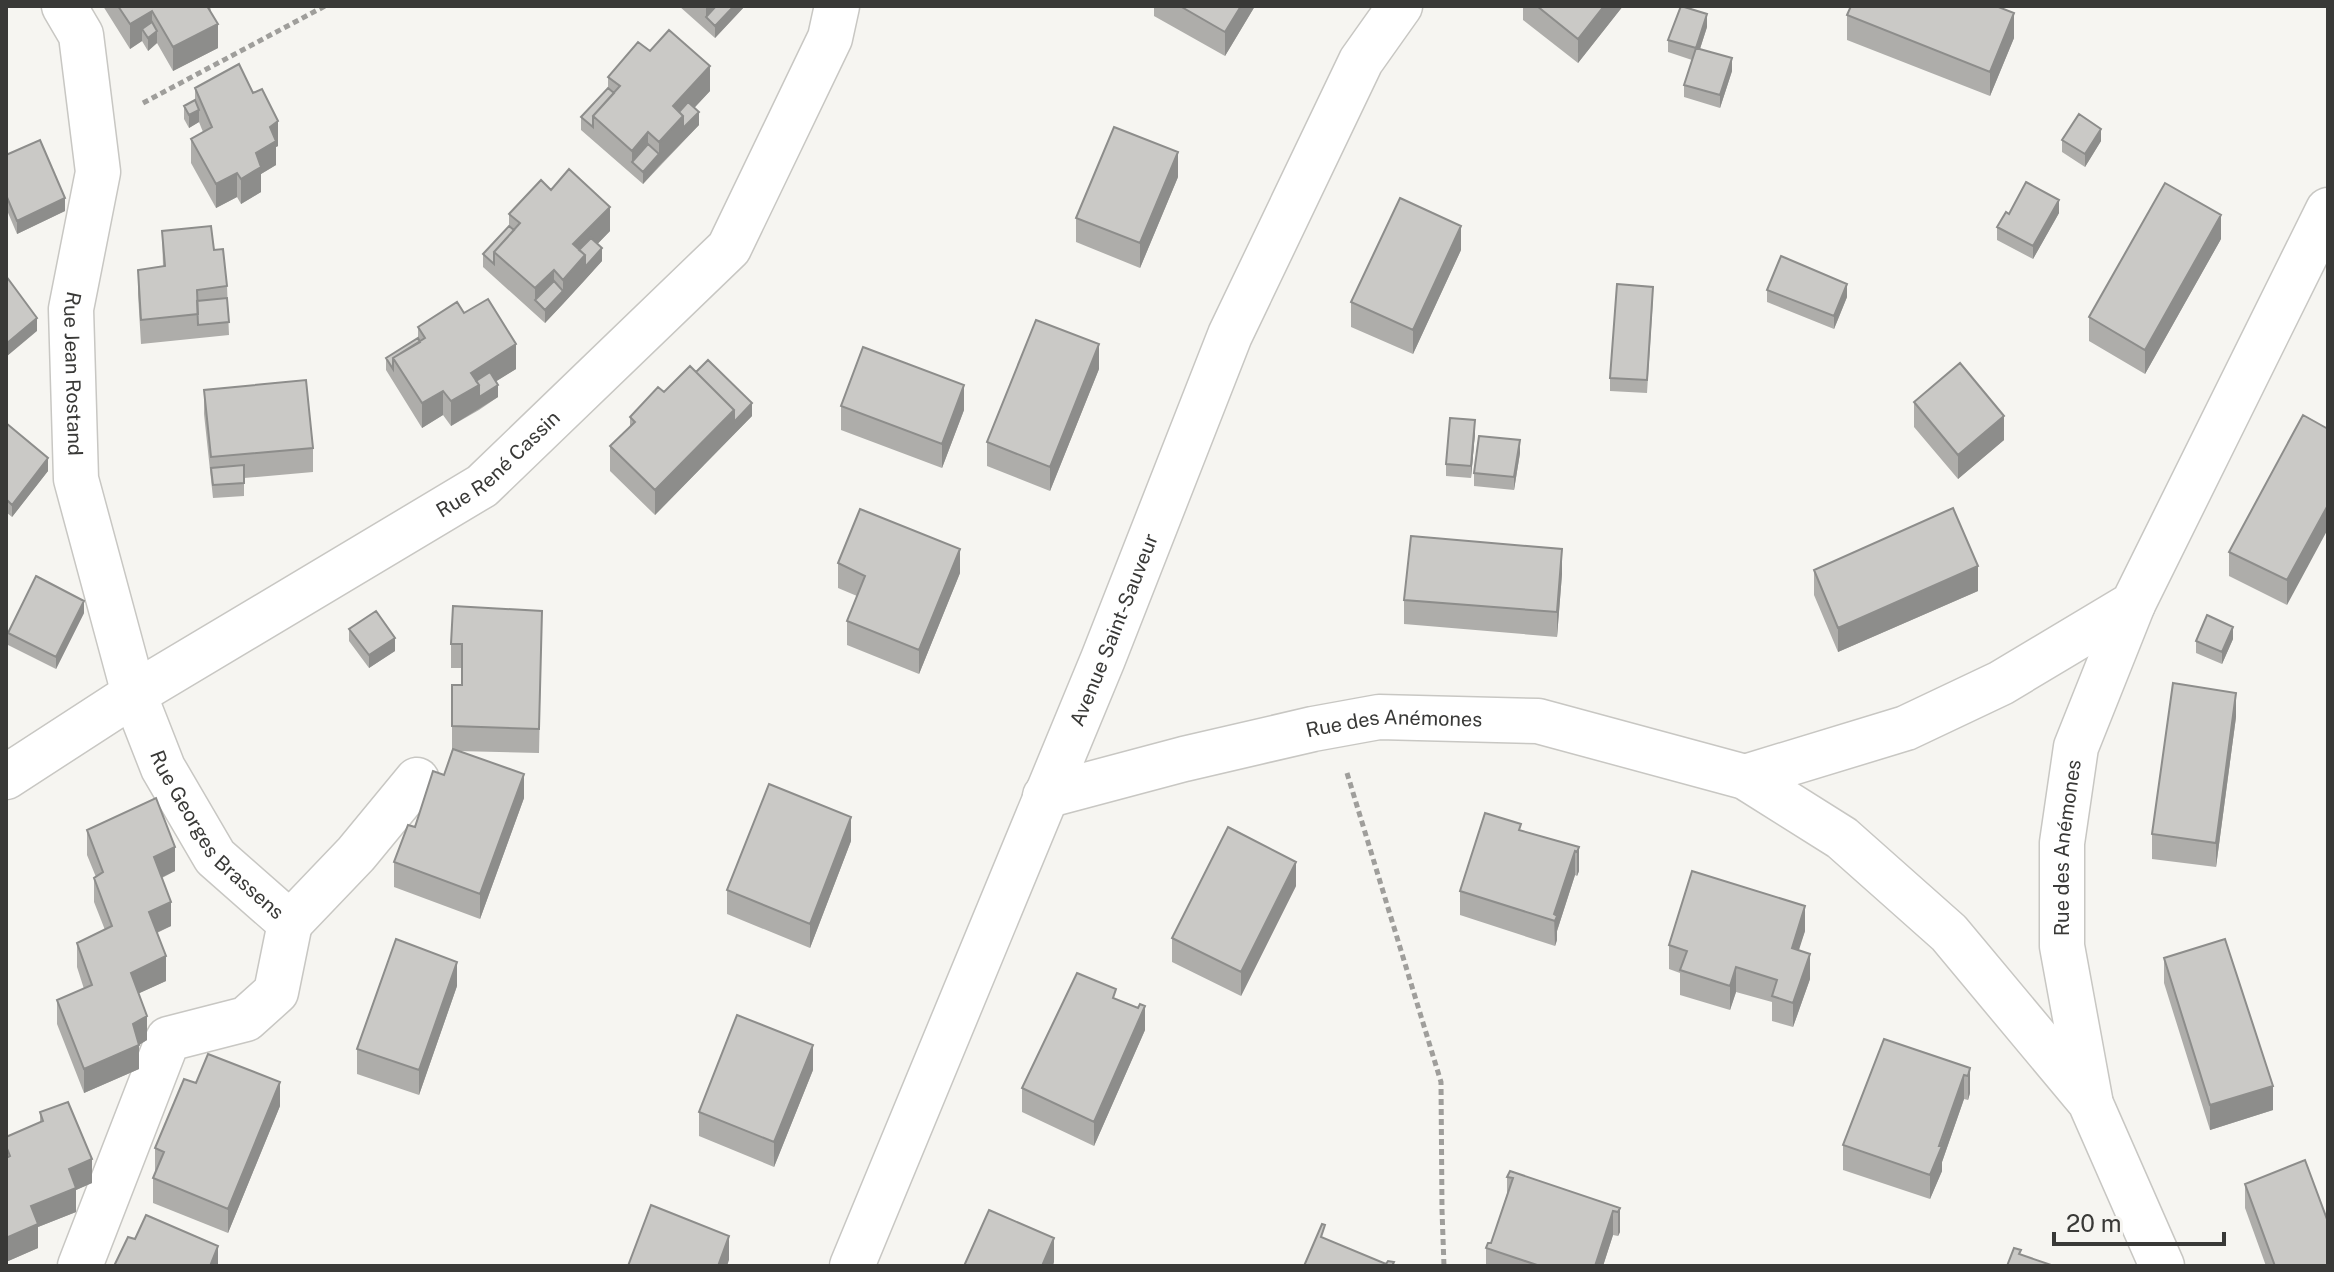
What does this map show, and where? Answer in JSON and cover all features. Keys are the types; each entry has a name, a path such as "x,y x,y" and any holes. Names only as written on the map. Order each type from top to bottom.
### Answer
{"street":[{"name":"Rue Jean Rostand","path":"64,6 81,35 98,172 71,309 76,479 134,694"},
{"name":"Rue René Cassin","path":"6,777 134,694 482,486 729,248 830,38 837,6"},
{"name":"Avenue Saint-Sauveur","path":"852,1266 1103,659 1230,335 1361,61 1400,6"},
{"name":"Rue des Anémones","path":"2162,1266 2090,1102 2062,946 2062,843 2076,747 2133,604 2328,210"},
{"path":"1745,777 1906,728 2001,683 2133,604"},
{"name":"Rue Georges Brassens","path":"80,1266 168,1039 246,1019 276,992 290,923 215,857 163,768 134,694"},
{"name":"Rue des Anémones","path":"1045,796 1184,759 1379,717 1538,721 1745,777 1842,838 1949,933 2090,1102"},
{"path":"290,923 356,854 417,780"}],"path":[{"path":"93,130 325,6"},
{"path":"1332,726 1441,1082 1444,1266"}],"building":[{"path":"118,6 207,6 218,24 173,47 152,11 130,24"},
{"path":"716,6 734,6 715,26 706,17"},
{"path":"1180,6 1241,6 1225,32"},
{"path":"1537,6 1604,6 1578,39"},
{"path":"1681,6 1707,14 1696,48 1668,40"},
{"path":"1851,6 1996,6 2014,13 1990,72 1847,15"},
{"path":"152,22 157,31 148,38 142,29"},
{"path":"669,30 710,66 673,106 683,116 659,142 648,132 632,151 593,116 620,86 608,77 638,42 650,51"},
{"path":"1696,48 1732,58 1720,95 1684,85"},
{"path":"239,64 253,93 262,89 278,121 270,127 276,141 256,153 261,167 241,179 237,173 216,184 191,139 212,127 195,88"},
{"path":"608,88 614,93 593,116 593,127 581,117"},
{"path":"195,100 199,110 189,115 184,106"},
{"path":"688,102 699,112 683,128 683,116 679,112"},
{"path":"2079,114 2101,129 2085,154 2062,140"},
{"path":"1114,127 1178,152 1140,243 1076,218"},
{"path":"40,140 65,198 17,221 6,195 6,155"},
{"path":"648,144 659,154 643,172 632,162"},
{"path":"569,169 610,207 573,244 585,255 563,280 554,270 535,288 494,252 520,223 509,214 541,180 551,190"},
{"path":"2026,182 2059,200 2033,246 1997,227 2006,212 2009,214"},
{"path":"2165,183 2221,215 2145,350 2089,317"},
{"path":"1400,198 1461,226 1413,330 1351,302"},
{"path":"211,226 214,250 223,249 227,286 197,290 198,314 141,320 138,270 165,266 162,231"},
{"path":"509,226 514,230 494,252 494,264 483,254"},
{"path":"591,238 602,248 585,267 585,255 579,250"},
{"path":"1781,256 1847,284 1834,316 1767,290"},
{"path":"6,276 37,318 6,344"},
{"path":"554,281 563,291 545,310 535,300"},
{"path":"1617,284 1653,287 1647,380 1610,378"},
{"path":"227,298 229,322 198,325 197,301"},
{"path":"488,299 516,344 471,373 479,385 451,401 443,391 422,403 393,358 425,338 418,327 457,302 464,313"},
{"path":"1036,320 1099,344 1050,467 987,442"},
{"path":"418,338 420,342 393,358 393,369 386,358"},
{"path":"863,347 964,385 942,444 841,406"},
{"path":"708,360 752,403 734,422 734,410 696,372"},
{"path":"1960,363 2004,416 1958,455 1914,402"},
{"path":"690,366 734,410 655,490 610,446 635,422 630,417 658,387 664,392"},
{"path":"490,372 498,385 479,397 476,381"},
{"path":"306,380 313,448 211,457 204,390"},
{"path":"2303,415 2328,429 2328,505 2287,580 2229,552"},
{"path":"1450,418 1475,420 1471,466 1446,464"},
{"path":"6,423 48,458 12,505 6,499"},
{"path":"1479,436 1520,440 1514,477 1474,473"},
{"path":"244,465 244,483 213,485 211,468"},
{"path":"1953,508 1978,566 1838,628 1814,570"},
{"path":"860,509 960,549 919,650 847,621 865,576 838,563"},
{"path":"1411,536 1562,549 1557,612 1404,600"},
{"path":"36,576 84,601 56,657 8,633"},
{"path":"453,606 542,611 539,729 452,726 452,685 462,685 462,644 451,644"},
{"path":"376,611 395,638 369,655 349,629"},
{"path":"2207,615 2233,627 2222,652 2196,641"},
{"path":"2173,683 2236,693 2216,843 2152,834"},
{"path":"453,749 524,774 480,894 394,862 408,825 415,827 433,771 444,775"},
{"path":"769,784 851,817 810,924 727,890"},
{"path":"156,798 175,847 154,857 171,902 149,912 166,956 131,973 147,1016 133,1024 139,1045 84,1069 57,1000 92,985 77,943 112,926 94,878 103,872 87,830"},
{"path":"1485,813 1521,824 1519,830 1579,847 1554,914 1557,916 1555,921 1460,891"},
{"path":"1228,827 1296,862 1241,972 1172,938"},
{"path":"1692,871 1805,906 1792,948 1810,954 1793,1003 1772,996 1777,980 1736,967 1730,986 1680,970 1687,951 1669,945"},
{"path":"396,939 457,962 419,1070 357,1049"},
{"path":"2225,939 2273,1086 2210,1105 2164,958"},
{"path":"1077,973 1116,989 1113,998 1138,1008 1140,1004 1145,1006 1094,1122 1022,1088"},
{"path":"737,1015 813,1045 774,1142 699,1112"},
{"path":"1884,1039 1970,1068 1968,1076 1964,1075 1930,1175 1843,1145"},
{"path":"208,1054 280,1082 228,1209 153,1178 164,1152 155,1148 184,1079 196,1083"},
{"path":"68,1102 92,1159 69,1169 76,1188 31,1206 38,1224 6,1238 6,1158 10,1156 6,1137 43,1121 40,1112"},
{"path":"2305,1160 2328,1222 2328,1266 2275,1266 2245,1184"},
{"path":"1510,1171 1620,1208 1618,1212 1613,1211 1595,1266 1540,1266 1486,1248 1491,1243 1513,1178 1507,1177"},
{"path":"651,1205 729,1236 718,1266 628,1266"},
{"path":"989,1210 1054,1238 1042,1266 964,1266"},
{"path":"146,1215 218,1246 210,1266 114,1266 128,1237 135,1239"},
{"path":"1322,1224 1325,1225 1321,1237 1386,1264 1388,1261 1394,1262 1392,1266 1304,1266"},
{"path":"2014,1248 2021,1250 2019,1254 2054,1266 2007,1266"}]}
